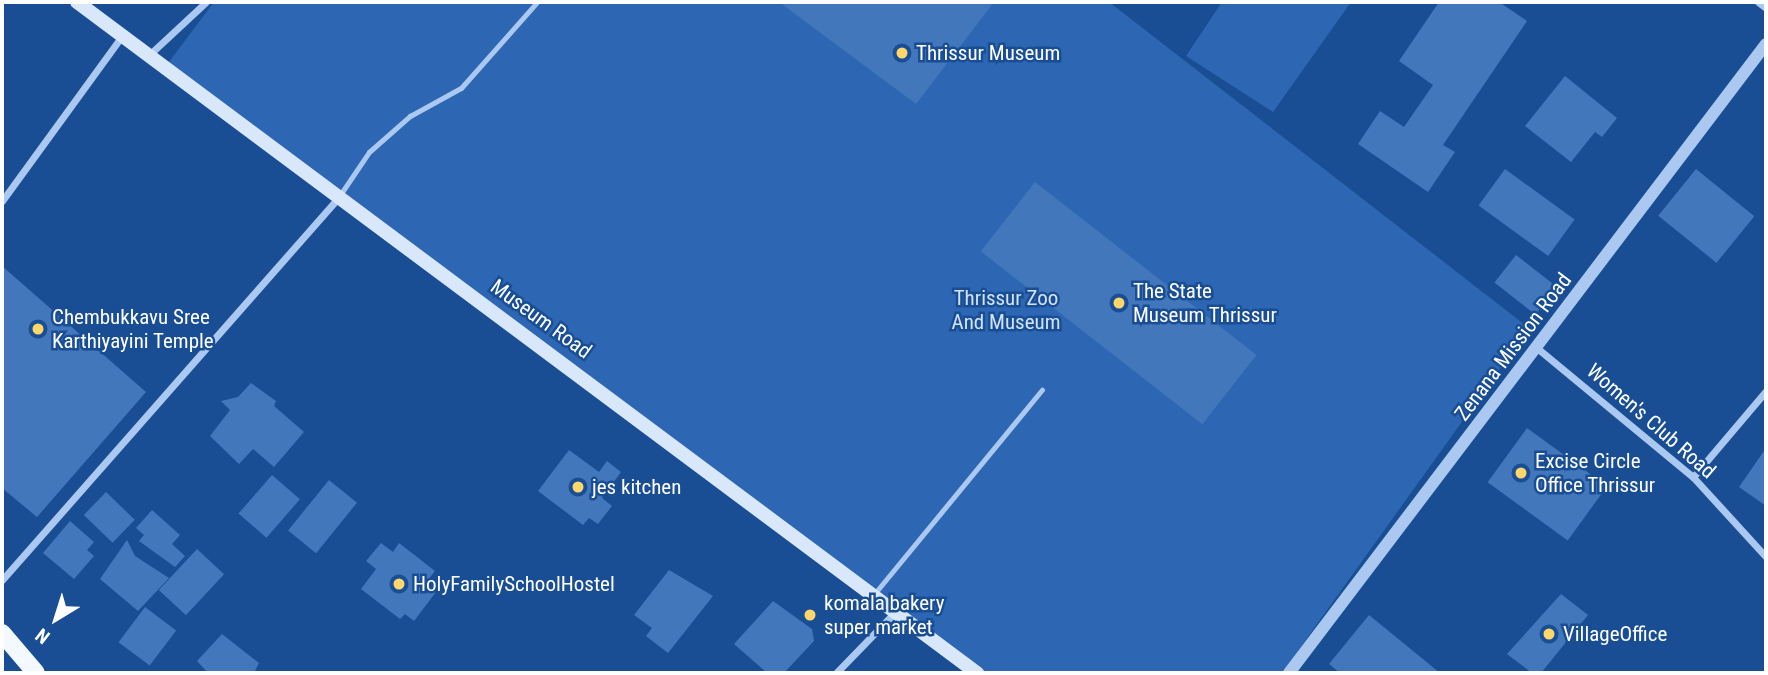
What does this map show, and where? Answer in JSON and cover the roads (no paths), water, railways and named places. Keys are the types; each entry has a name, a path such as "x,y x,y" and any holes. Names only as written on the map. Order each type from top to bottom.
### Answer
{"main road":[{"name":"Museum Road","path":"77,2 977,673"},
{"path":"2,633 36,673"}],"street":[{"path":"150,54 206,2"},
{"path":"1758,2 1766,8"},
{"path":"2,201 122,35"},
{"name":"Zenana Mission Road","path":"1289,673 1766,44"},
{"path":"2,580 340,196"},
{"name":"Women's Club Road","path":"1537,348 1693,477 1766,557"},
{"path":"1693,477 1766,391"},
{"path":"836,673 896,611"}],"lane":[{"path":"340,196 369,152 410,116 461,88 537,2"},
{"path":"874,595 1042,390"}],"place":[{"name":"Thrissur Museum","path":"902,53"},
{"name":"The State Museum Thrissur","path":"1119,303"},
{"name":"Chembukkavu Sree Karthiyayini Temple","path":"38,329"},
{"name":"Excise Circle Office Thrissur","path":"1521,473"},
{"name":"jes kitchen","path":"578,487"},
{"name":"HolyFamilySchoolHostel","path":"399,584"},
{"name":"komala bakery super market","path":"810,615"},
{"name":"VillageOffice","path":"1549,634"}],"park label":[{"name":"Thrissur Zoo And Museum","path":"1006,310"}]}
